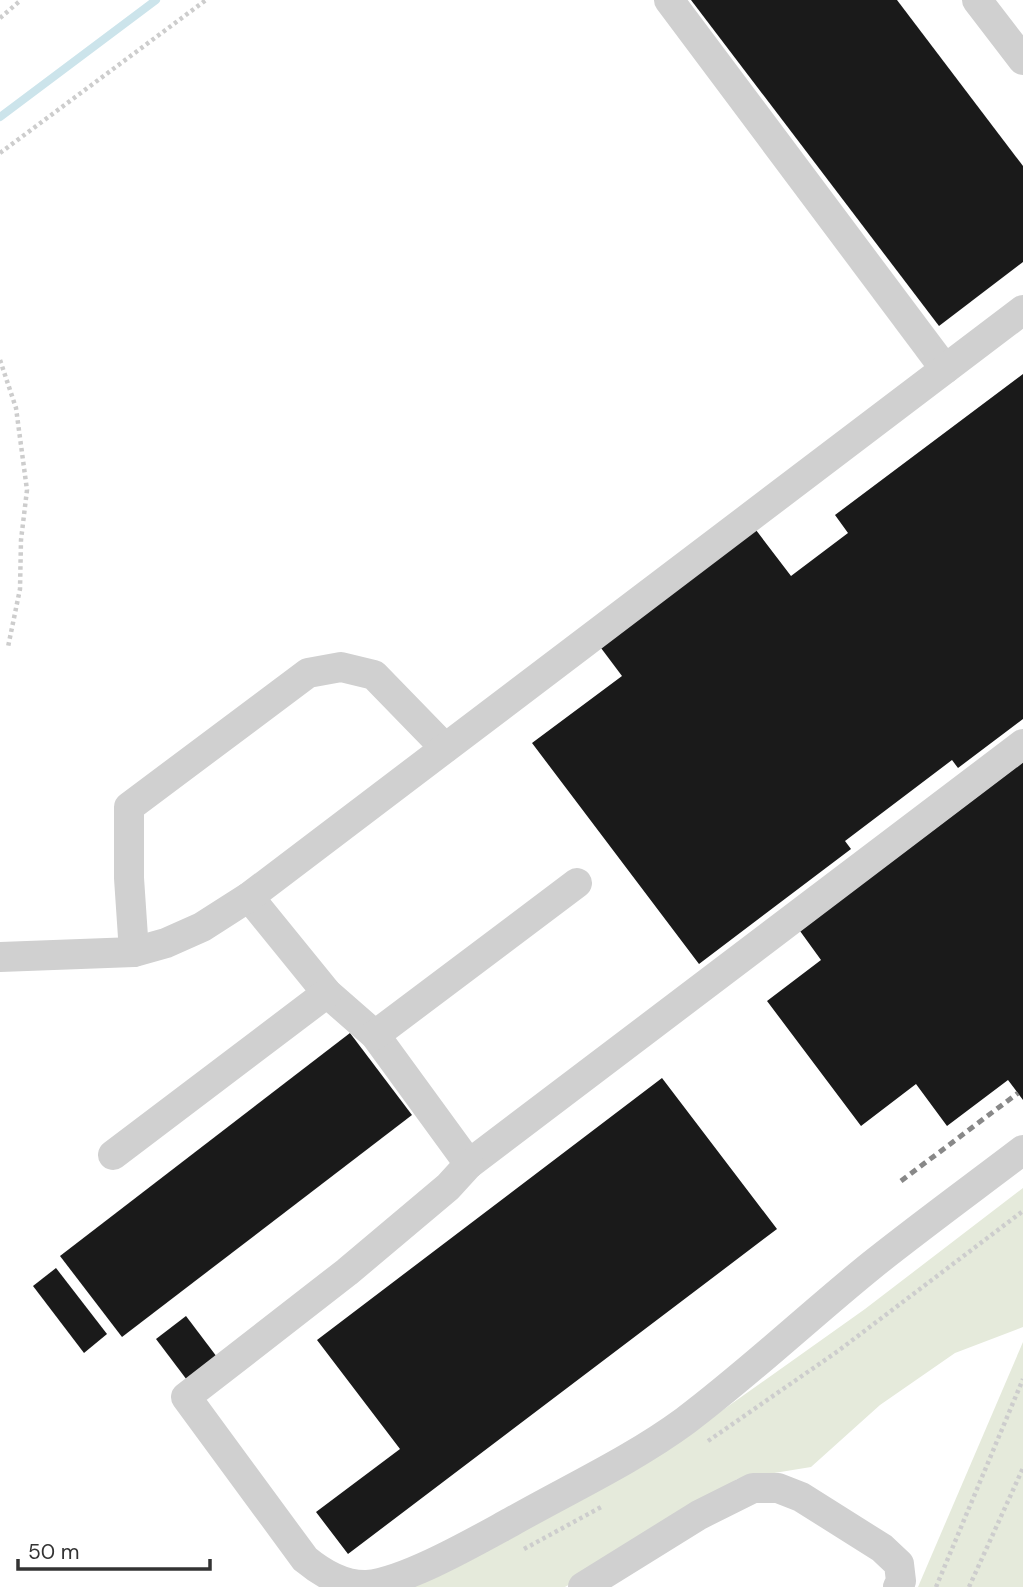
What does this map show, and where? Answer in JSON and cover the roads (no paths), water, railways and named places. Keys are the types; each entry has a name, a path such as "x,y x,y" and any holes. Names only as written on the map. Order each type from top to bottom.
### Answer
{"lane":[{"path":"669,0 945,369"},
{"path":"977,0 1023,60"},
{"path":"0,957 134,952 166,943 202,927 249,897 1023,310"},
{"path":"134,952 129,878 129,807 308,673 341,667 374,675 445,748"},
{"path":"1023,744 469,1164 448,1187 347,1272 186,1397 305,1559 322,1573 343,1581 365,1585 398,1578 488,1535 647,1446 684,1421 871,1266 1023,1150"},
{"path":"375,1035 577,883"},
{"path":"249,897 327,993 375,1035 469,1164"},
{"path":"113,1156 327,993"},
{"path":"583,1587 699,1515 753,1488 778,1488 801,1497 882,1548 899,1564 901,1581 898,1587"}],"waterway":[{"path":"0,117 156,0"}],"railway":[{"path":"901,1181 1018,1093"}]}
